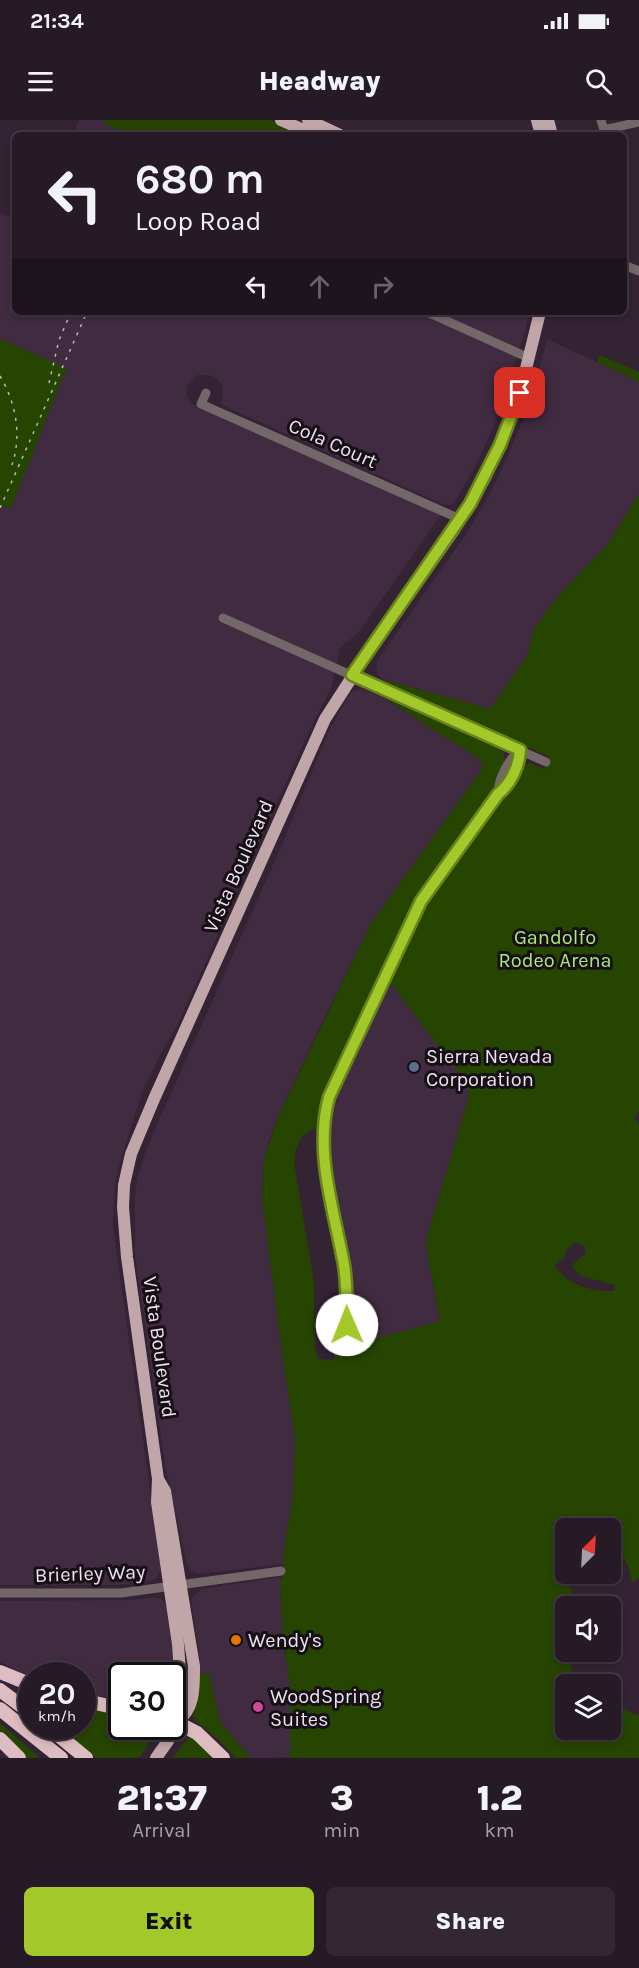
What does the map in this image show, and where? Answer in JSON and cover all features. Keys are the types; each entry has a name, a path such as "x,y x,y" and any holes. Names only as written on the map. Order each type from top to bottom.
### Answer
{"highway":[{"path":"0,1672 18,1679"},
{"path":"0,1690 18,1704"},
{"path":"0,1709 62,1758"},
{"path":"186,1726 197,1733 223,1758"},
{"path":"0,1739 19,1758"},
{"path":"64,1740 86,1758"}],"main road":[{"path":"281,120 295,123 310,132"},
{"path":"308,120 334,132"},
{"name":"Vista Boulevard","path":"186,1714 194,1686 192,1650 175,1586 165,1491 158,1479 124,1230 124,1185 129,1165 149,1111 326,719 352,675 460,519 500,445 513,413 539,315"},
{"name":"Vista Boulevard","path":"156,1758 168,1740"}],"street":[{"path":"601,120 604,130 639,122"},
{"path":"434,315 529,358"},
{"name":"Cola Court","path":"206,393 201,404 460,519"},
{"path":"223,618 546,762"},
{"path":"346,1344 345,1275 323,1148 324,1120 329,1097 421,901 498,794 508,785 518,764 520,750"},
{"name":"Brierley Way","path":"0,1593 121,1593 281,1571"}],"shaded area":[{"path":"79,120 104,120 103,123 122,132 74,132"},
{"path":"0,213 12,218 12,315 528,315 525,332 493,428 477,463 454,503 449,505 442,504 224,406 222,403 223,386 216,378 209,375 197,375 187,387 187,397 193,404 441,515 359,632 340,648 331,689 310,729 178,1024 142,1093 120,1162 115,1185 113,1225 161,1569 155,1580 119,1585 0,1585"},
{"path":"547,339 639,382 639,494 608,544 545,613 532,634 528,655 490,709 382,679 377,674 377,661 466,534 494,486 523,420"},
{"path":"361,689 382,697 478,758 483,765 370,925 311,1046 268,1143 262,1175 262,1197 295,1438 293,1496 283,1556 284,1564 198,1574 190,1571 187,1565 165,1465 135,1254 137,1179 147,1147 281,847 329,730 351,692"},
{"path":"389,981 465,1080 469,1096 427,1238 426,1246 440,1322 352,1345 351,1279 329,1152 329,1126 337,1092"},
{"path":"281,1577 283,1637 290,1686 290,1757 251,1758 220,1722 199,1678 200,1659 191,1599 201,1589"},
{"path":"155,1597 162,1599 167,1605 174,1662 108,1662 108,1698 96,1695 96,1662 18,1662 18,1671 0,1662 0,1601 129,1600"}],"green space":[{"path":"104,120 270,120 297,132 122,132 103,123"},
{"path":"0,339 67,368 11,507 8,508 0,505"},
{"path":"600,355 639,372 639,382 597,362"},
{"name":"Gandolfo Rodeo Arena","path":"639,494 639,1112 635,1119 639,1124 639,1578 632,1583 626,1562 621,1554 621,1518 555,1518 555,1584 567,1584 576,1596 555,1596 555,1662 574,1662 571,1670 577,1674 555,1674 555,1740 621,1740 621,1709 624,1708 639,1715 639,1758 285,1758 290,1757 290,1686 283,1637 280,1583 284,1573 283,1556 293,1496 295,1438 262,1197 264,1159 278,1117 370,925 482,769 483,765 478,758 382,697 499,748 504,754 505,763 492,791 427,880 411,906 326,1088 319,1110 317,1128 303,1137 296,1151 294,1163 314,1282 315,1348 318,1359 334,1360 335,1344 352,1345 440,1321 426,1246 427,1237 469,1096 468,1086 389,981 431,894 497,808 519,768 530,763 544,769 550,757 382,679 490,709 528,655 532,634 560,594 608,544","holes":["576,1242 584,1246 586,1253 574,1263 573,1268 581,1276 614,1285 615,1291 589,1289 573,1283 555,1266 559,1260 564,1259 567,1249"]},
{"path":"209,1673 220,1722 251,1758 235,1758 193,1716 199,1678 202,1674"},
{"path":"96,1709 108,1712 108,1740 151,1740 139,1758 96,1758 73,1740 96,1740"},
{"path":"0,1723 40,1758 26,1758 0,1731"},
{"path":"188,1737 193,1738 214,1758 173,1758"}],"railway":[{"path":"49,383 59,340 70,315"},
{"path":"0,508 86,315"},
{"path":"0,376 6,386 16,419 17,442 12,465"}],"place":[{"name":"Sierra Nevada Corporation","path":"414,1067"},
{"name":"Wendy's","path":"236,1640"},
{"name":"WoodSpring Suites","path":"258,1707"}],"route":[{"path":"347,1325 344,1268 323,1148 324,1120 331,1089 421,901 498,794 508,785 518,764 520,750 352,675 470,504 500,445 520,393"}]}
